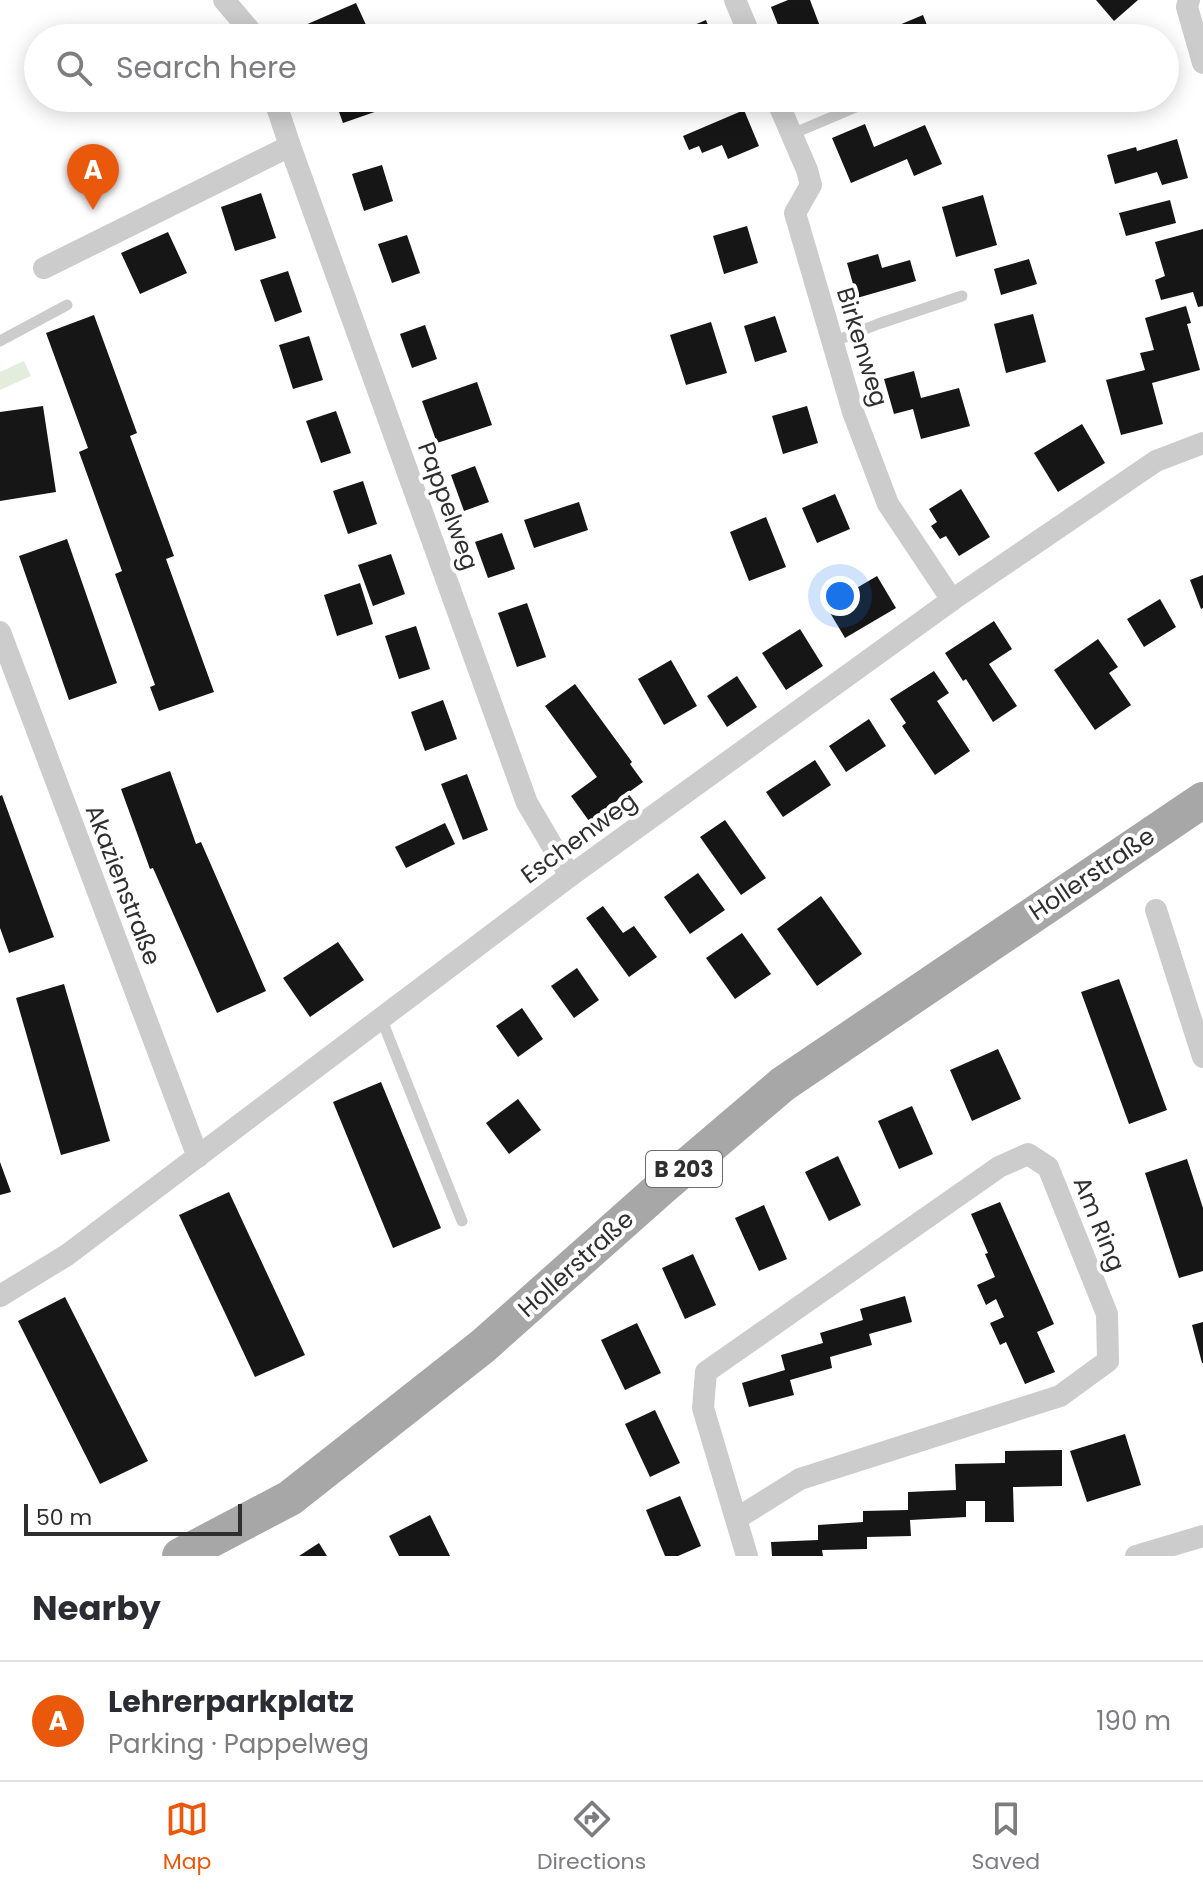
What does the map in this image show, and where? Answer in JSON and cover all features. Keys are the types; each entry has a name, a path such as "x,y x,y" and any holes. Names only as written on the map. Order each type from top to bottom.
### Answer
{"main road":[{"name":"Hollerstraße","path":"180,1556 290,1498 483,1346 783,1084 1203,800"}],"street":[{"path":"224,0 244,24"},
{"path":"735,0 745,24"},
{"path":"1189,0 1187,7 1203,63"},
{"name":"Pappelweg","path":"279,112 527,803 570,876"},
{"name":"Birkenweg","path":"782,112 811,185 795,213 853,412 888,504 952,600"},
{"path":"44,268 290,146"},
{"name":"Eschenweg","path":"0,1296 67,1255 570,876 952,600 1156,461 1203,443"},
{"name":"Akazienstraße","path":"0,632 198,1157"},
{"path":"1156,910 1203,1057"},
{"name":"Am Ring","path":"736,1519 800,1479 1060,1396 1108,1361 1107,1314 1048,1167 1028,1154 999,1167 706,1372 703,1408 736,1519 747,1556"},
{"path":"1136,1556 1203,1536"}],"lane":[{"path":"792,134 844,112"},
{"path":"833,342 962,296"},
{"path":"0,341 67,305"},
{"path":"381,1018 462,1221"}],"green space":[{"path":"24,361 31,376 0,390 0,372"}],"building":[{"path":"788,0 810,0 819,24 778,24 771,7"},
{"path":"1096,0 1138,0 1114,21"},
{"path":"356,3 366,24 308,24"},
{"path":"923,15 927,24 901,24"},
{"path":"339,112 375,112 343,123"},
{"path":"745,112 759,146 728,159 722,145 702,153 699,146 689,150 683,136"},
{"path":"865,124 874,147 925,125 942,164 914,176 907,159 851,183 832,138"},
{"path":"1177,139 1188,178 1162,185 1157,172 1115,184 1107,155 1136,147 1137,151"},
{"path":"382,165 393,201 364,211 352,174"},
{"path":"261,193 276,238 235,251 221,207"},
{"path":"983,195 997,245 956,257 942,207"},
{"path":"1170,200 1176,223 1126,236 1119,213"},
{"path":"747,226 758,263 724,274 713,236"},
{"path":"1203,229 1203,306 1198,307 1193,292 1161,300 1155,280 1165,276 1155,242"},
{"path":"168,232 187,273 140,294 121,253"},
{"path":"407,235 420,273 392,283 378,244"},
{"path":"878,254 882,268 910,260 916,281 857,298 847,263"},
{"path":"1029,259 1037,284 1001,295 994,269"},
{"path":"288,271 302,312 275,322 260,280"},
{"path":"1186,306 1191,323 1187,324 1200,370 1152,383 1163,424 1121,435 1106,380 1145,370 1140,353 1154,350 1145,318"},
{"path":"1033,314 1046,362 1006,373 994,324"},
{"path":"94,315 137,433 130,436 174,556 166,559 214,692 159,711 150,687 155,685 115,574 122,571 79,452 88,448 46,333"},
{"path":"775,316 787,352 755,362 744,326"},
{"path":"711,322 727,373 686,385 670,335"},
{"path":"425,325 437,359 412,368 400,334"},
{"path":"309,336 323,380 293,389 279,345"},
{"path":"914,371 921,398 959,388 970,426 921,439 913,409 894,414 884,379"},
{"path":"477,382 492,425 437,443 422,401"},
{"path":"43,406 56,492 0,501 0,412"},
{"path":"807,406 818,443 783,454 772,416"},
{"path":"336,411 351,453 321,463 306,421"},
{"path":"1082,424 1105,463 1058,492 1034,453"},
{"path":"475,466 489,502 464,511 451,475"},
{"path":"363,481 377,524 348,534 333,491"},
{"path":"961,489 990,537 959,556 946,536 940,539 931,526 937,522 929,509"},
{"path":"835,494 850,529 817,543 802,508"},
{"path":"579,502 588,530 534,548 524,520"},
{"path":"766,517 786,567 749,581 730,532"},
{"path":"502,533 515,569 488,578 475,542"},
{"path":"67,539 117,683 69,700 19,556"},
{"path":"391,554 405,594 373,606 358,565"},
{"path":"1203,575 1203,608 1201,609 1190,580"},
{"path":"877,576 896,608 845,638 826,606"},
{"path":"360,583 373,624 337,636 324,595"},
{"path":"1160,599 1176,627 1144,647 1127,619"},
{"path":"527,603 546,657 517,667 498,613"},
{"path":"994,621 1012,649 989,664 1017,706 993,722 945,653"},
{"path":"416,626 430,669 399,679 385,636"},
{"path":"800,629 823,666 786,690 762,653"},
{"path":"1098,639 1118,667 1109,673 1131,705 1095,730 1054,670"},
{"path":"671,660 697,706 664,725 638,679"},
{"path":"934,671 949,693 937,701 970,751 935,775 902,726 906,723 890,699"},
{"path":"737,676 757,707 727,727 707,696"},
{"path":"575,684 643,782 589,821 571,796 597,777 545,706"},
{"path":"443,700 457,739 425,751 411,712"},
{"path":"869,719 886,746 846,772 829,746"},
{"path":"815,760 831,785 783,817 766,792"},
{"path":"170,771 196,844 201,842 266,991 217,1013 153,868 150,869 121,789"},
{"path":"467,774 488,830 463,840 441,784"},
{"path":"2,795 54,937 9,953 0,928"},
{"path":"725,820 766,878 741,895 700,837"},
{"path":"445,823 455,844 406,868 395,847"},
{"path":"698,873 725,910 690,934 664,897"},
{"path":"821,896 862,954 817,986 777,929"},
{"path":"603,906 623,933 634,926 657,957 629,977 586,918"},
{"path":"742,933 771,974 735,999 706,958"},
{"path":"338,942 364,980 310,1017 283,978"},
{"path":"577,968 599,1000 574,1018 551,986"},
{"path":"1119,979 1167,1110 1129,1124 1081,992"},
{"path":"64,984 110,1141 61,1155 16,998"},
{"path":"522,1008 543,1039 518,1057 496,1026"},
{"path":"998,1049 1021,1099 972,1121 950,1070"},
{"path":"381,1082 441,1228 393,1248 333,1102"},
{"path":"518,1099 541,1130 509,1154 486,1123"},
{"path":"912,1106 933,1154 899,1169 878,1121"},
{"path":"838,1156 861,1205 829,1221 805,1172"},
{"path":"1187,1159 1203,1208 1203,1271 1179,1278 1145,1173"},
{"path":"0,1162 11,1192 0,1195"},
{"path":"229,1192 305,1355 255,1377 179,1215"},
{"path":"1000,1202 1054,1324 1037,1332 1055,1372 1025,1384 1006,1342 1000,1345 990,1323 1004,1317 996,1299 986,1305 977,1285 995,1277 971,1214"},
{"path":"764,1205 787,1259 759,1271 735,1218"},
{"path":"693,1254 716,1305 685,1319 662,1268"},
{"path":"905,1296 912,1322 869,1334 872,1345 830,1357 832,1368 790,1380 794,1395 749,1407 742,1383 785,1370 781,1355 823,1343 820,1333 863,1320 860,1309"},
{"path":"65,1297 148,1461 100,1484 18,1321"},
{"path":"1203,1322 1203,1363 1202,1363 1192,1325"},
{"path":"637,1323 661,1373 625,1390 601,1340"},
{"path":"655,1410 680,1463 650,1477 625,1424"},
{"path":"1125,1434 1141,1485 1087,1502 1070,1451"},
{"path":"1062,1450 1062,1486 1013,1487 1014,1522 985,1522 985,1501 966,1501 966,1517 910,1520 911,1536 867,1537 867,1549 822,1550 823,1556 772,1556 771,1542 818,1540 818,1525 863,1522 863,1511 908,1510 908,1492 956,1490 955,1464 1005,1463 1005,1451"},
{"path":"680,1496 701,1546 678,1556 665,1556 646,1510"},
{"path":"430,1515 450,1556 399,1556 389,1536"},
{"path":"319,1543 327,1556 299,1556"}],"place":[{"name":"Lehrerparkplatz","path":"93,210"}]}
